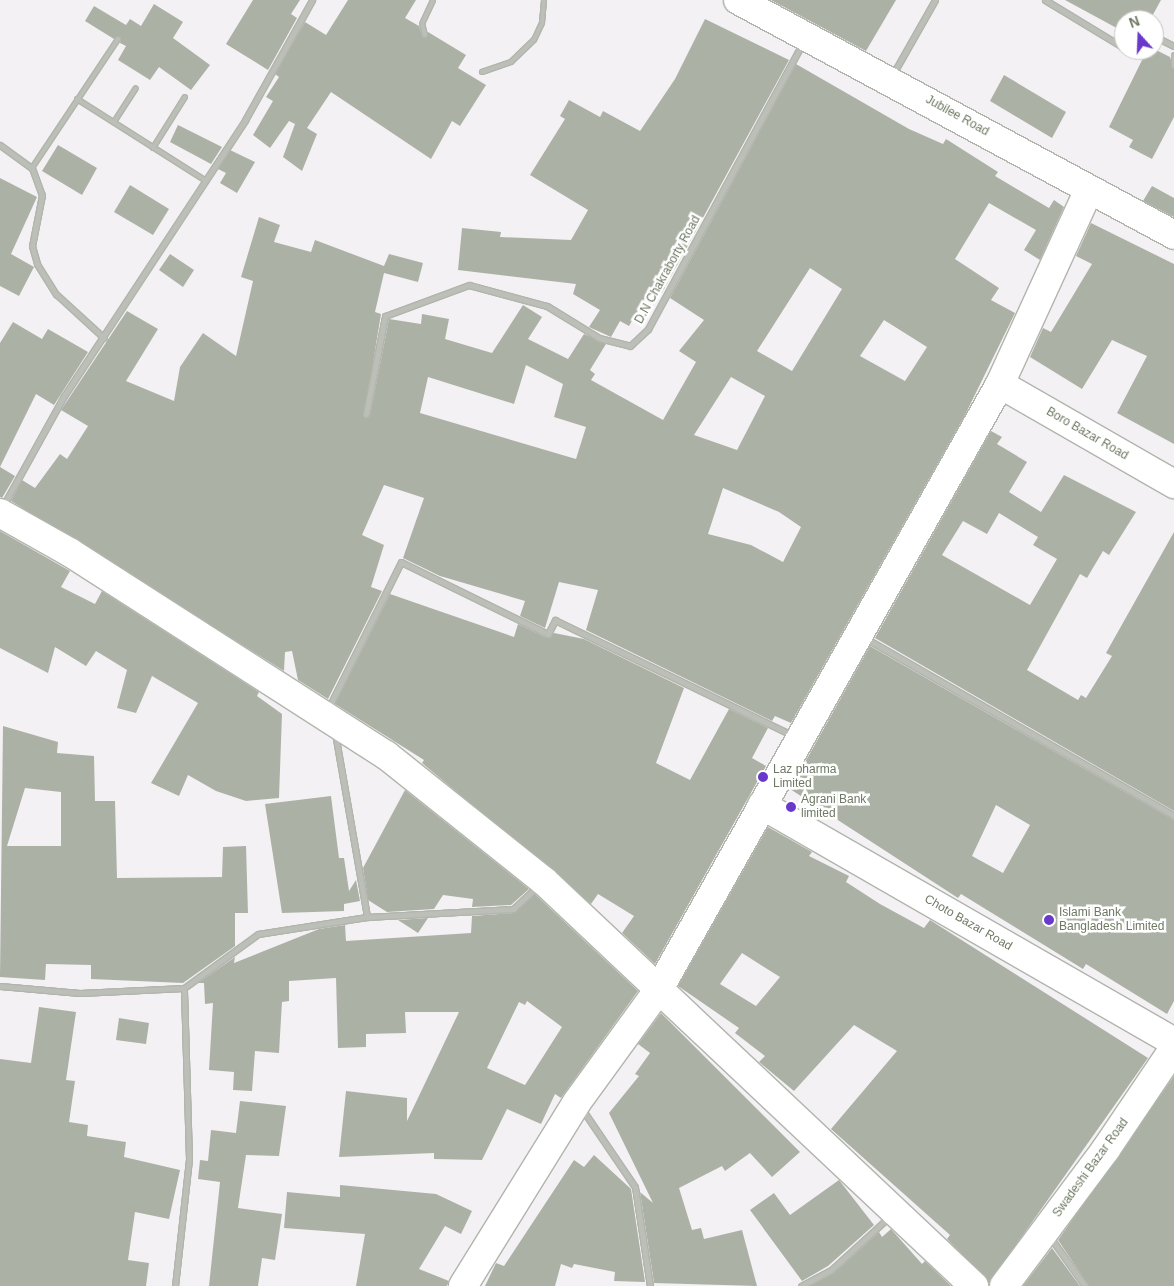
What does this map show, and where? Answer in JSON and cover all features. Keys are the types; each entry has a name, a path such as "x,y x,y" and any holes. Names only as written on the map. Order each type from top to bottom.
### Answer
{"street":[{"path":"312,0 206,181 64,396 0,512 71,552 386,755 544,881 974,1286"},
{"name":"Jubilee Road","path":"738,0 890,79 1088,190 1174,234"},
{"path":"890,79 934,0"},
{"path":"1045,0 1114,42"},
{"name":"D.N Chakraborty Road","path":"366,414 384,316 469,285 547,306 599,338 630,346 648,329 806,37"},
{"path":"1174,55 1174,65"},
{"path":"0,145 32,168 42,195 32,246 38,264 56,294 104,338"},
{"path":"463,1286 577,1102 659,989 1000,384 1088,190"},
{"name":"Boro Bazar Road","path":"1000,384 1174,484"},
{"path":"367,917 329,720 401,562 548,634 555,620 800,740"},
{"path":"859,634 1174,816"},
{"name":"Choto Bazar Road","path":"762,805 1174,1042"},
{"path":"0,986 80,993 184,988 258,934 367,917 512,908 544,881"},
{"path":"175,1286 189,1159 184,988"},
{"name":"Swadeshi Bazar Road","path":"1004,1286 1174,1048"},
{"path":"577,1102 635,1187 650,1286"},
{"path":"801,1286 831,1270 894,1212"},
{"path":"1045,1231 1085,1286"}],"lane":[{"path":"425,35 422,24 433,0"},
{"path":"482,72 511,62 534,40 542,23 544,0"},
{"path":"32,168 118,39"},
{"path":"114,122 136,88"},
{"path":"154,148 185,97"},
{"path":"77,99 206,181"}],"building":[{"path":"253,0 300,0 291,14 297,18 268,70 226,44"},
{"path":"348,0 416,0 405,18 419,26 423,38 428,32 466,55 458,68 486,85 460,126 452,121 431,159 331,92 307,128 317,134 302,171 283,157 295,124 289,121 270,148 253,135 273,101 266,97 279,77 275,74 305,22 326,35"},
{"path":"771,0 896,0 866,51"},
{"path":"1065,0 1161,0 1156,10 1114,10 1114,27"},
{"path":"154,4 183,22 173,38 210,65 191,90 159,67 150,80 118,60 126,46 120,43 121,37 114,39 85,21 94,6 126,25 130,19 141,26"},
{"path":"705,19 789,60 662,293 651,287 629,326 620,321 611,337 589,327 600,310 573,294 576,284 458,270 462,228 501,232 500,237 571,240 588,210 530,175 565,119 560,116 569,100 600,117 603,111 640,131 675,79"},
{"path":"1164,54 1170,57 1174,69 1174,117 1152,159 1129,147 1133,140 1109,127 1142,60 1164,60"},
{"path":"796,64 909,129 943,144 946,139 998,172 995,176 1049,208 1054,200 1064,207 1040,260 1024,250 1036,230 989,203 955,259 999,288 991,300 1015,313 965,415 791,723 775,716 772,721 586,630 598,590 559,582 545,628 520,616 525,601 440,576 403,558 424,498 384,485 362,535 384,545 371,587 382,591 328,699 298,680 292,651 285,652 284,671 11,501 22,480 35,488 60,454 67,459 88,426 61,410 127,311 158,329 126,381 174,401 180,367 203,333 236,356 253,281 241,277 259,217 280,225 274,242 311,252 315,240 384,266 389,254 423,263 418,282 384,273 375,312 381,314 364,418 370,415 389,319 421,324 422,314 449,319 445,339 492,353 523,305 542,317 528,339 568,359 584,334 606,344 590,370 595,374 591,380 663,420 696,362 679,351 704,320 670,298","holes":["810,268 842,289 792,371 757,351","884,320 927,347 905,381 860,356","526,365 563,384 554,417 586,427 576,459 420,413 428,377 514,404","731,377 765,396 737,450 694,435","723,488 779,512 801,527 783,562 751,545 708,534"]},
{"path":"1004,75 1066,112 1052,138 990,101"},
{"path":"178,125 222,147 211,164 170,142"},
{"path":"58,145 97,168 82,195 42,171"},
{"path":"230,150 255,162 237,193 220,183 226,173 218,169"},
{"path":"0,178 37,197 11,254 34,267 19,296 0,286"},
{"path":"130,185 169,209 153,235 114,212"},
{"path":"1152,186 1174,198 1174,217 1143,201"},
{"path":"1091,223 1174,264 1174,444 1117,413 1147,356 1112,340 1082,389 1030,357 1043,328 1051,332 1092,264 1076,256"},
{"path":"170,254 194,270 183,287 159,270"},
{"path":"13,322 42,339 48,329 88,352 54,405 36,394 0,467 0,343"},
{"path":"991,431 1002,437 997,444 1027,462 1009,492 1041,512 1064,475 1136,512 1109,555 1103,551 1087,578 1080,574 1027,670 1078,700 1081,695 1086,698 1112,656 1106,653 1174,532 1174,811 875,638","holes":["999,513 1038,537 1033,545 1057,559 1030,605 942,555 963,521 987,534"]},
{"path":"0,467 15,476 2,498 0,497"},
{"path":"0,531 70,571 61,587 95,604 102,591 259,692 257,696 282,714 279,798 246,801 216,791 188,775 179,796 151,783 198,703 152,676 136,713 117,708 127,670 96,651 86,666 55,647 48,673 0,648"},
{"path":"390,594 514,637 518,624 547,638 554,633 584,639 684,688 656,763 690,780 729,709 768,728 752,758 766,766 655,964 622,933 634,916 598,894 591,904 422,763 424,760 335,704"},
{"path":"870,646 1174,820 1174,1001 1167,1014 1086,964 1083,969 961,894 958,898 790,789","holes":["996,805 1030,825 1003,873 972,856"]},
{"path":"3,726 58,742 57,753 94,756 95,801 115,801 117,878 222,877 223,847 246,846 248,913 235,913 235,946 183,983 91,979 91,965 46,964 45,980 0,977","holes":["25,788 61,792 61,846 7,846"]},
{"path":"405,790 529,889 511,905 472,907 473,899 443,895 434,909 387,912 368,900 363,868"},
{"path":"331,796 339,858 344,858 349,891 356,880 360,901 344,904 344,911 282,913 265,804"},
{"path":"768,827 812,852 809,856 849,876 846,882 880,904 924,928 930,920 1148,1058 989,1283 947,1239 950,1235 831,1129 897,1051 854,1025 794,1091 759,1062 765,1056 735,1033 739,1028 678,986","holes":["742,953 780,977 756,1006 720,984"]},
{"path":"535,894 638,991 561,1098 555,1094 541,1124 507,1109 482,1160 434,1159 434,1153 339,1157 346,1091 407,1098 407,1121 459,1012 405,1012 406,1033 366,1034 366,1047 338,1048 336,978 289,981 289,1001 282,1002 279,1053 255,1051 252,1091 233,1090 234,1072 209,1070 213,1003 205,1004 204,983 198,983 235,957 234,963 319,929 345,925 346,941 471,933 472,916 514,913","holes":["527,1001 562,1027 525,1085 487,1068 519,1002 525,1005"]},
{"path":"428,918 418,933 398,920"},
{"path":"39,1007 76,1012 66,1080 75,1081 69,1122 88,1125 87,1136 126,1142 124,1157 180,1170 169,1219 135,1212 128,1260 149,1263 146,1286 0,1286 0,1059 31,1063"},
{"path":"661,1013 800,1152 772,1177 750,1153 725,1171 722,1166 679,1188 692,1230 701,1228 704,1239 742,1230 757,1286 654,1283 640,1192 653,1203 609,1113 639,1076 635,1074 650,1053 638,1044"},
{"path":"119,1018 149,1023 146,1044 116,1040"},
{"path":"1174,1076 1174,1286 1089,1286 1058,1240"},
{"path":"240,1101 286,1106 279,1156 246,1155 238,1208 282,1214 275,1260 262,1258 258,1286 209,1286 220,1182 198,1179 200,1160 208,1161 211,1130 236,1133"},
{"path":"594,1155 631,1189 645,1282 614,1281 615,1272 574,1264 572,1268 561,1264 555,1286 485,1286 496,1263 504,1266 574,1160 584,1167"},
{"path":"839,1180 874,1225 828,1266 802,1281 750,1210 774,1193 790,1215"},
{"path":"340,1185 436,1194 472,1211 461,1234 445,1226 419,1269 449,1281 447,1286 356,1286 365,1234 284,1228 287,1192 340,1197"},
{"path":"891,1229 922,1264 925,1261 951,1286 810,1286 834,1273 879,1232 882,1237"},
{"path":"1052,1248 1080,1286 1023,1286"}],"place":[{"name":"Laz pharma Limited","path":"763,777"},
{"name":"Agrani Bank limited","path":"791,807"},
{"name":"Islami Bank Bangladesh Limited","path":"1049,920"}]}
